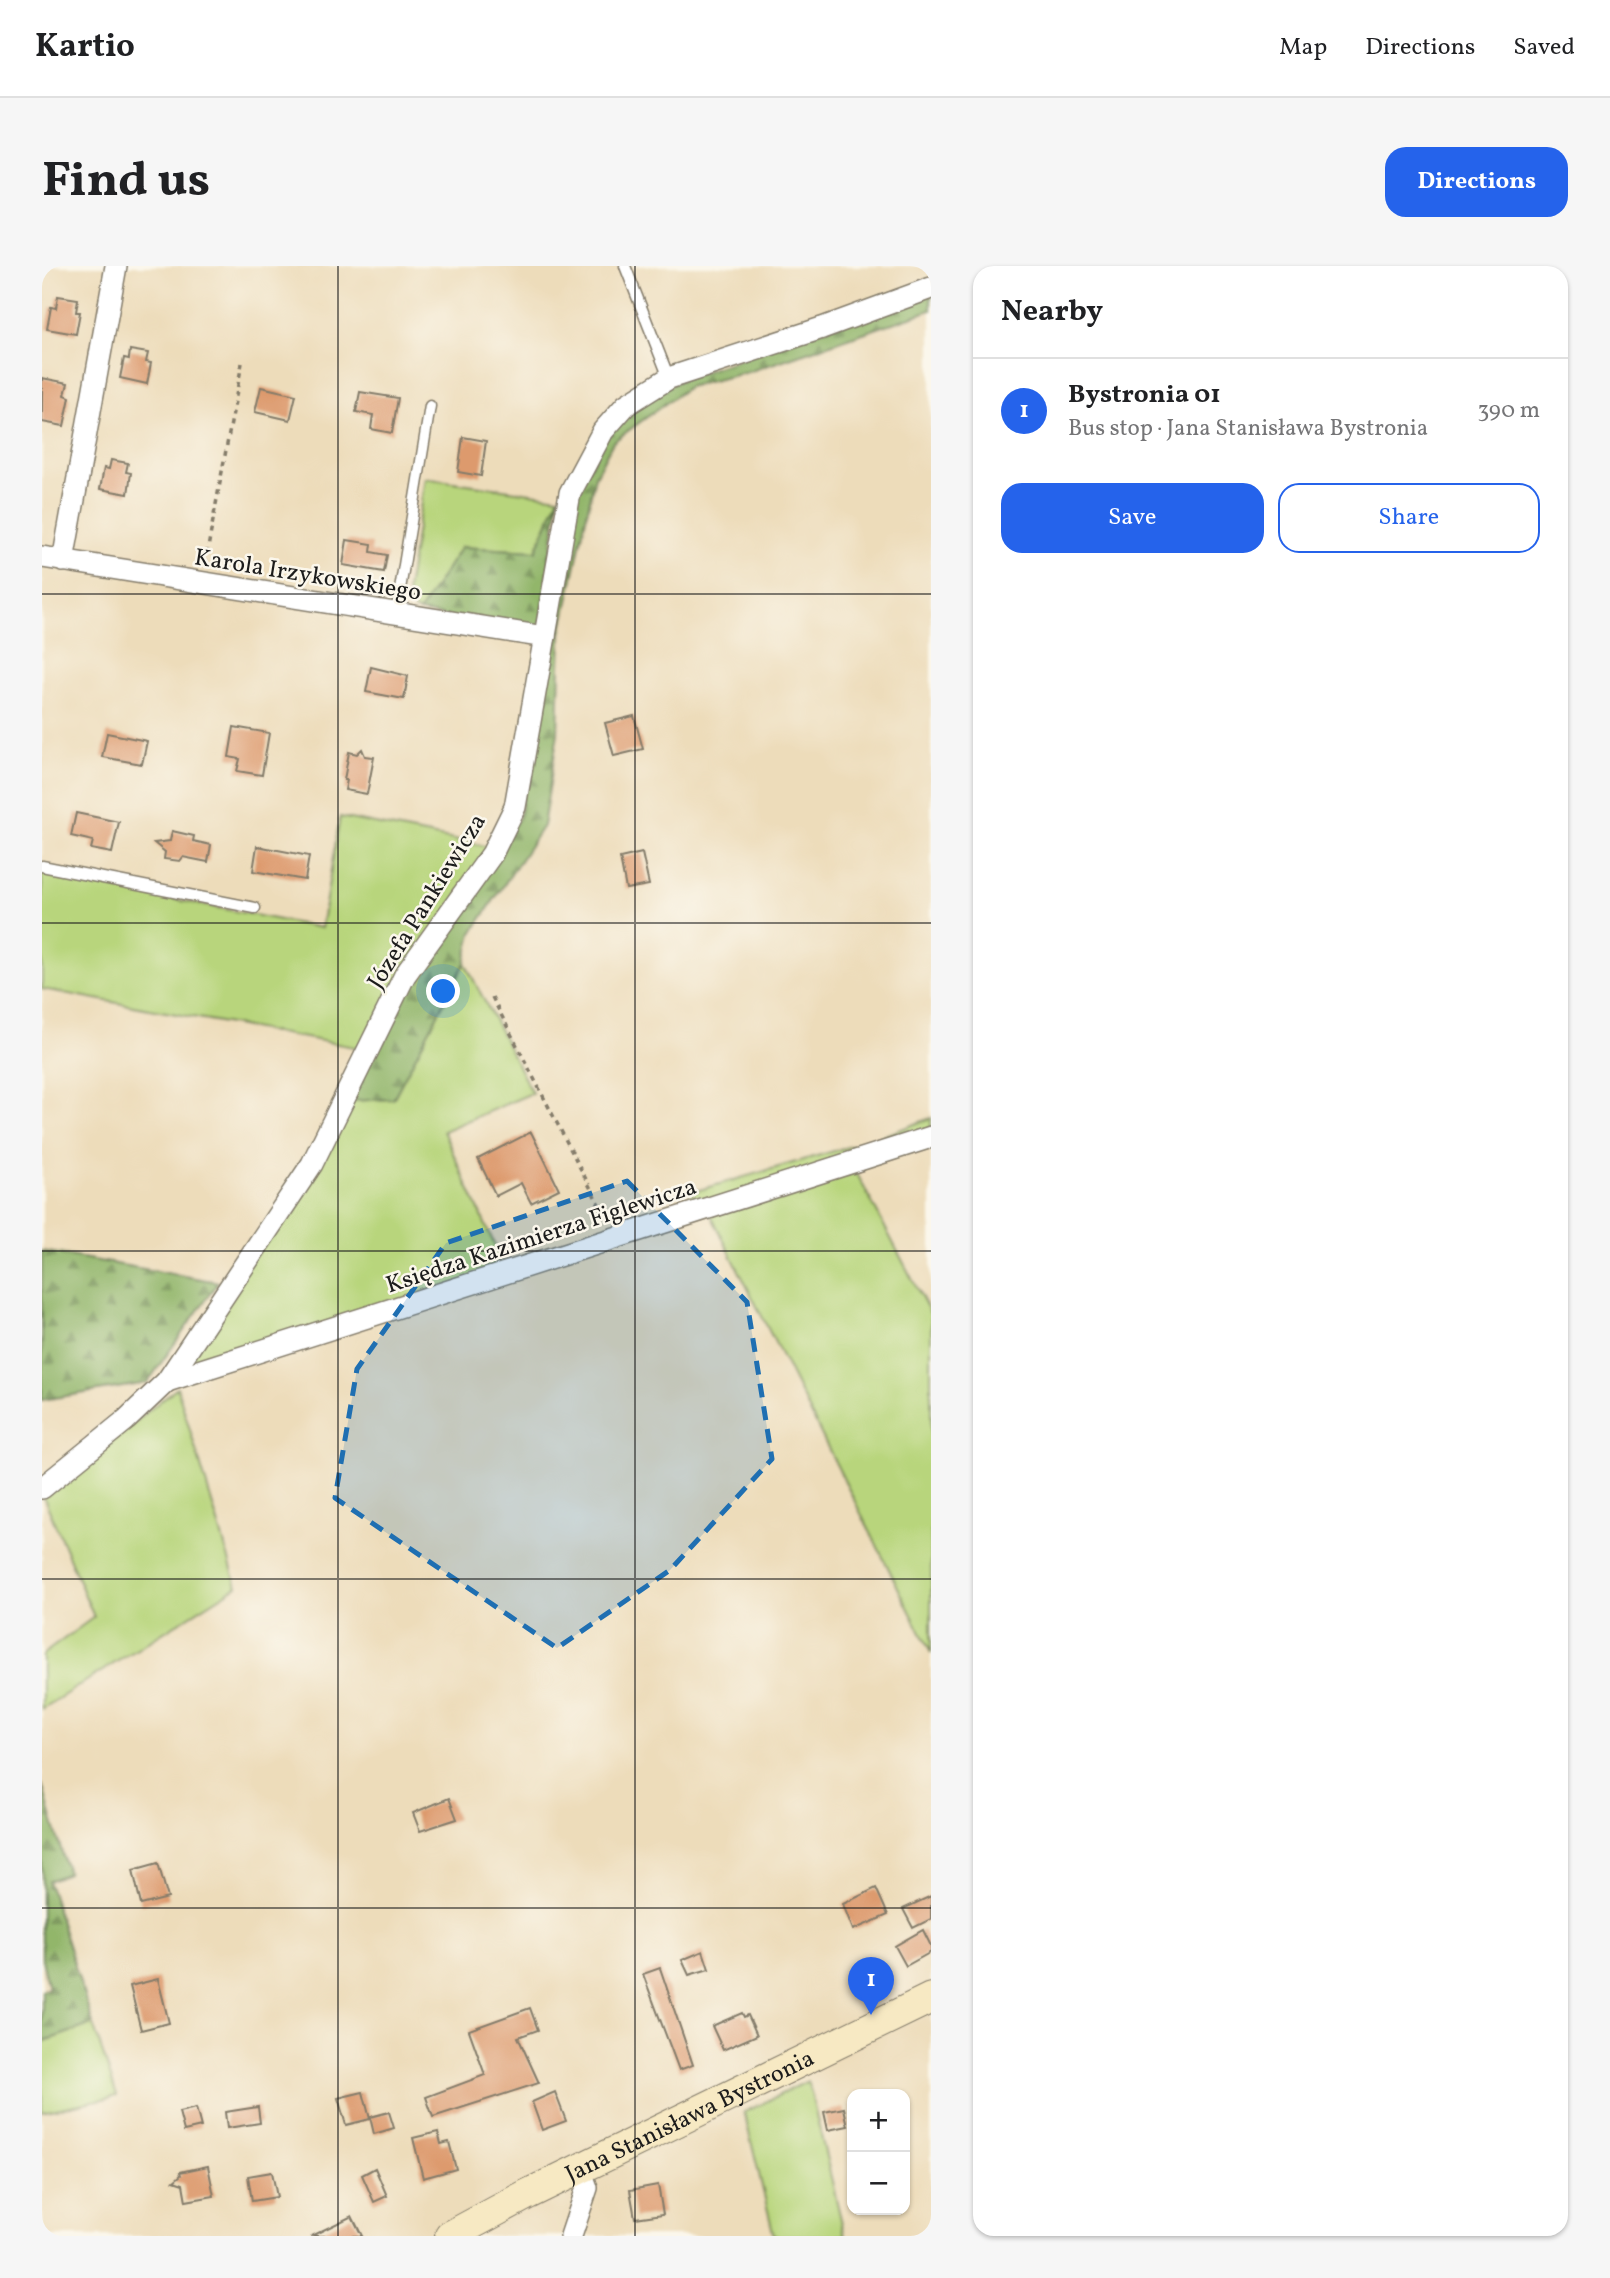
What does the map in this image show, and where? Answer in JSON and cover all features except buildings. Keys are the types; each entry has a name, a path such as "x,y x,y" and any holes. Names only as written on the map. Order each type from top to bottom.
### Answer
{"street":[{"path":"63,561 116,266"},
{"name":"Józefa Pankiewicza","path":"42,1488 126,1420 167,1381 312,1164 405,975 492,854 514,807 570,493 603,431 626,405 669,378 822,328 931,288"},
{"name":"Karola Irzykowskiego","path":"42,557 545,637"},
{"name":"Księdza Kazimierza Figlewicza","path":"167,1381 931,1137"},
{"name":"Jana Stanisława Bystronia","path":"450,2236 528,2194 931,1998"},
{"path":"571,2236 587,2188 580,2169"}],"lane":[{"path":"625,266 669,378"},
{"path":"396,614 430,406"},
{"path":"42,866 255,908"}],"path":[{"path":"201,583 242,363"},
{"path":"492,997 616,1238"}],"highlighted area":[{"path":"627,1181 747,1302 772,1459 670,1570 557,1648 335,1498 357,1369 446,1243"}],"green space":[{"path":"931,292 931,310 748,372 688,387 613,442 595,476 561,633 558,733 543,826 472,933 465,963 393,1099 348,1101 413,977 519,818 574,496 608,433 634,404 683,379"},
{"path":"425,478 559,497 536,551 461,547 419,612 413,609 407,590"},
{"path":"559,497 540,632 419,612 461,547 536,551"},
{"path":"340,817 489,847 359,1048 42,989 42,874 321,928"},
{"path":"465,963 532,1093 443,1131 505,1268 183,1371 348,1101 393,1099"},
{"path":"931,1118 931,1131 666,1218 696,1191 872,1140"},
{"path":"856,1172 931,1315 931,1653 710,1213"},
{"path":"42,1251 218,1282 147,1383 42,1400"},
{"path":"177,1387 237,1586 42,1709 42,1655 94,1617 44,1498"},
{"path":"42,1784 68,1873 48,1881 93,2024 42,2042 42,1990 49,1988 42,1960"},
{"path":"93,2024 117,2096 42,2112 42,2042"},
{"path":"808,2081 845,2236 774,2236 744,2112"}],"place":[{"name":"Bystronia 01","path":"871,2015"}]}
